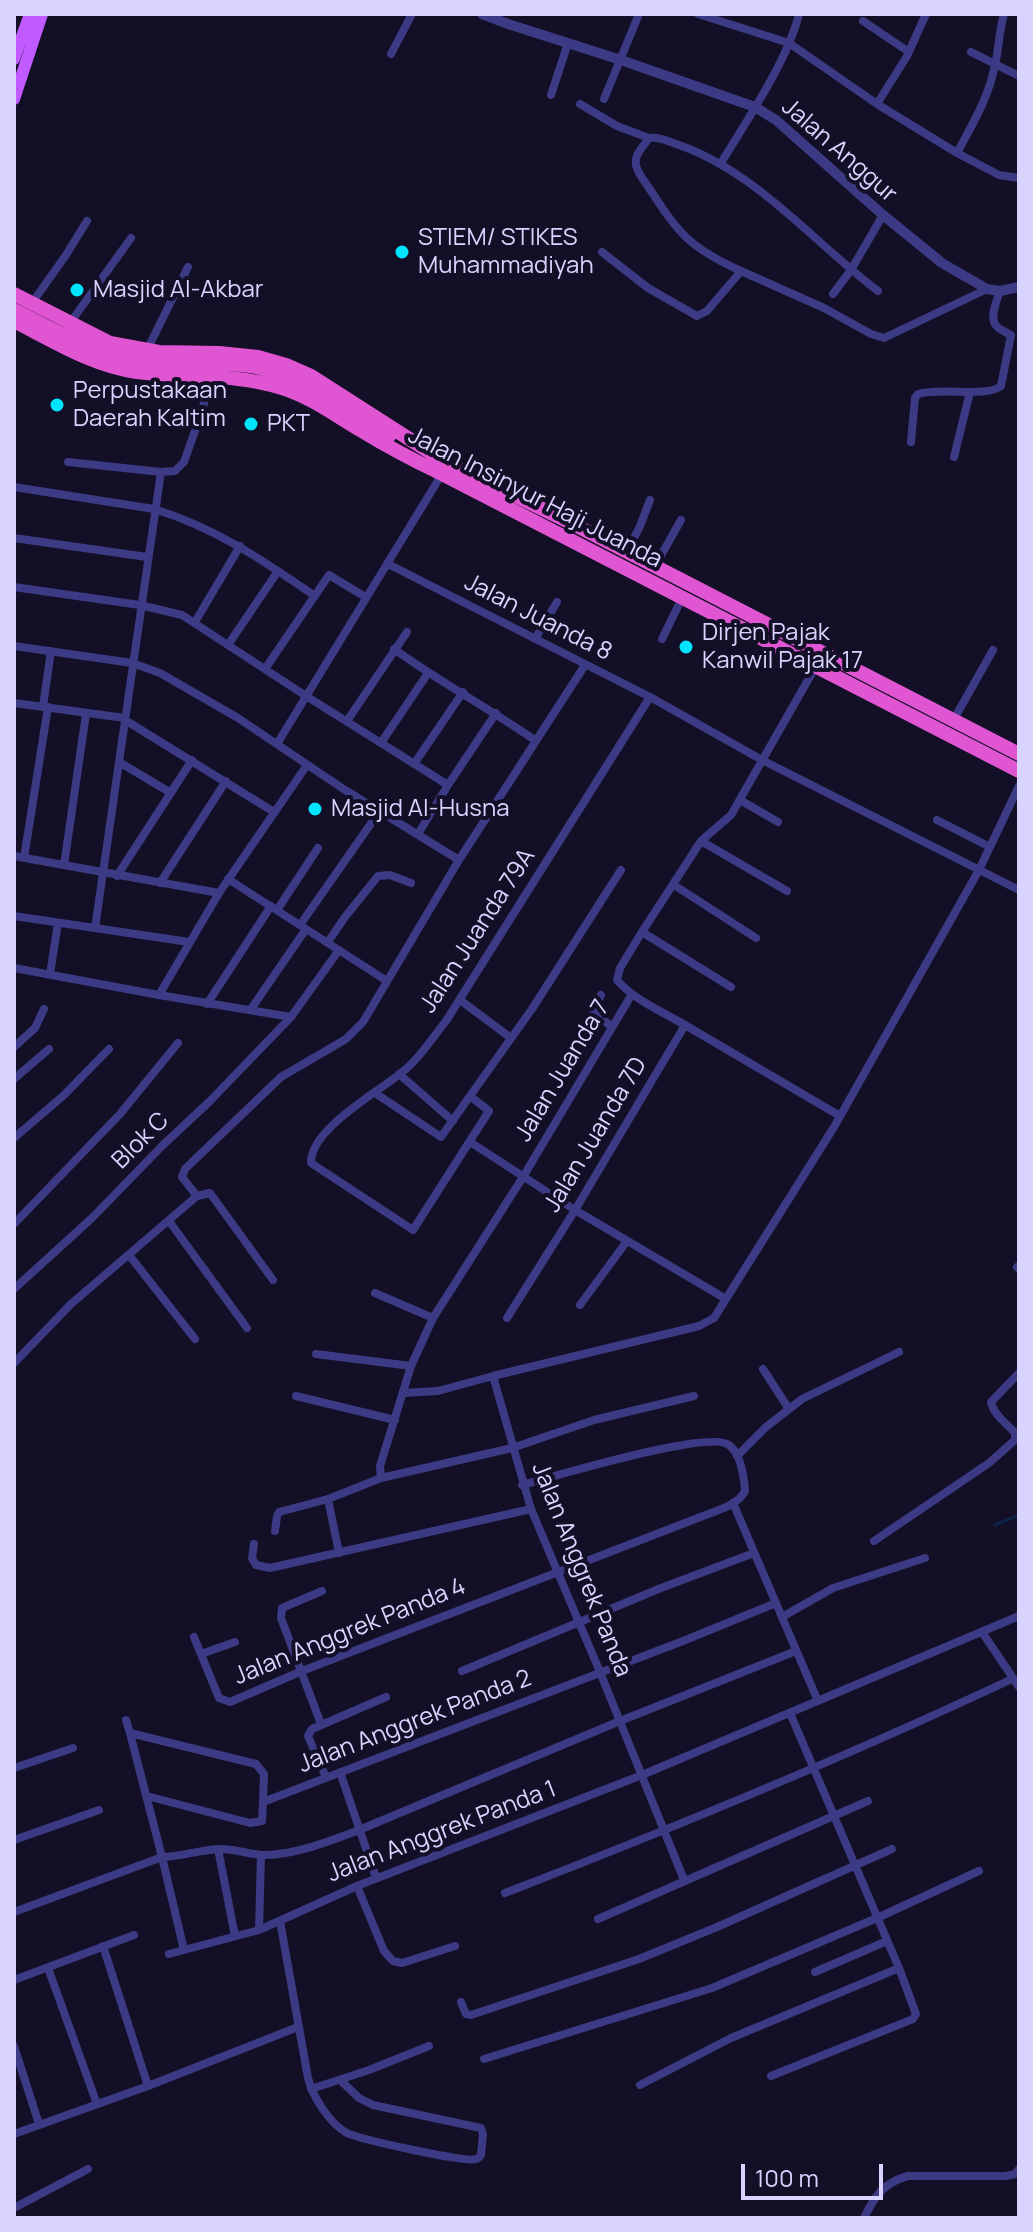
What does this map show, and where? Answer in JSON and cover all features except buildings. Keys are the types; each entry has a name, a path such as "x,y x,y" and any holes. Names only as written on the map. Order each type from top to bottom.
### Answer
{"highway":[{"path":"14,284 31,302"},
{"name":"Jalan Insinyur Haji Juanda","path":"14,294 110,343 147,350 258,357 311,376 339,392 440,468 954,719 1019,754"},
{"path":"14,310 106,354 154,363 230,365 270,370 314,390 440,468"},
{"name":"Jalan Insinyur Haji Juanda","path":"14,321 22,330 100,362 135,371 256,380 285,389 394,451 440,468 627,552 682,598 1019,771"}],"main road":[{"path":"14,59 30,14"},
{"path":"14,99 42,14"}],"street":[{"path":"391,54 412,14"},
{"name":"Jalan Anggur","path":"482,14 511,19 568,43 755,107 776,120 942,263 987,289 1000,291 1019,287"},
{"path":"604,99 639,14"},
{"path":"698,14 722,18 789,43 877,104 957,153 999,175 1019,178"},
{"path":"721,163 789,43 799,14"},
{"path":"877,104 909,52 926,14"},
{"path":"957,153 985,99 1004,14"},
{"path":"863,21 909,52"},
{"path":"551,95 568,43"},
{"path":"971,52 1019,76"},
{"path":"580,104 617,126 686,147 721,163 798,221 878,291"},
{"path":"649,138 636,156 636,167 668,218 682,234 701,250 824,308 871,334 891,337 987,289"},
{"path":"833,294 883,215"},
{"path":"31,302 87,221"},
{"path":"69,324 131,238"},
{"path":"602,252 648,288 692,315 707,311 741,271"},
{"path":"147,350 188,267"},
{"path":"911,442 918,394 945,390 993,391 1001,386 1015,337 996,326 994,321 1000,291"},
{"path":"68,462 175,471 184,462 203,408 209,377"},
{"path":"954,457 970,392"},
{"path":"277,744 388,564 440,468"},
{"path":"95,928 161,472"},
{"path":"14,487 154,509 193,523 240,546 315,596"},
{"path":"627,552 650,500"},
{"path":"648,569 681,520"},
{"path":"14,538 147,557"},
{"path":"195,622 240,546"},
{"name":"Jalan Juanda 8","path":"388,564 650,697 762,760 1019,890"},
{"path":"228,645 278,571"},
{"path":"265,669 330,574 362,595"},
{"path":"14,587 169,610 195,622 448,785"},
{"path":"662,639 682,598"},
{"path":"535,639 557,602"},
{"path":"347,721 407,632"},
{"path":"14,646 132,663 160,673 209,700 379,812 459,860"},
{"path":"394,649 536,741"},
{"path":"954,719 993,650"},
{"path":"51,651 46,707 19,857 219,893"},
{"path":"197,1196 182,1177 185,1169 281,1077 356,1031 459,860 585,665"},
{"name":"Jalan Juanda 7","path":"381,1478 380,1466 411,1366 433,1318 523,1177 632,994 618,983 617,977 642,932 701,841 728,818 740,800 816,666"},
{"path":"381,743 428,673"},
{"path":"414,764 463,692"},
{"name":"Jalan Juanda 79A","path":"470,1142 413,1230 360,1197 311,1163 310,1159 337,1119 399,1074 428,1045 460,1000 650,697"},
{"path":"14,703 125,719 274,812"},
{"path":"418,834 496,713"},
{"path":"64,865 86,714"},
{"path":"117,876 192,760"},
{"path":"119,762 171,793"},
{"path":"159,995 228,879 307,765"},
{"path":"160,883 226,781"},
{"path":"404,1393 433,1392 699,1326 714,1318 834,1127 979,870 1019,786"},
{"path":"740,800 778,822"},
{"path":"251,1009 379,812"},
{"path":"937,820 990,847"},
{"path":"701,841 787,891"},
{"path":"207,1004 318,848"},
{"path":"375,1093 441,1137 511,1038 621,870"},
{"path":"328,942 378,876 390,875 411,883"},
{"path":"228,879 387,981"},
{"path":"674,885 756,938"},
{"path":"14,916 189,942"},
{"path":"50,974 58,923"},
{"path":"642,932 731,987"},
{"name":"Blok C","path":"14,1289 102,1208 291,1017 339,950"},
{"path":"14,968 291,1017"},
{"path":"632,994 840,1116"},
{"path":"601,995 593,1012 612,1027"},
{"path":"460,1000 511,1038"},
{"path":"14,1047 35,1028 44,1009"},
{"name":"Jalan Juanda 7D","path":"507,1318 685,1025"},
{"path":"14,1224 120,1114 178,1043"},
{"path":"14,1079 49,1049"},
{"path":"14,1138 63,1096 109,1049"},
{"path":"399,1074 453,1121"},
{"path":"470,1096 489,1112 470,1142 575,1210 726,1299"},
{"path":"14,1363 71,1304 197,1196 210,1193 273,1280"},
{"path":"169,1221 247,1328"},
{"path":"580,1305 627,1241"},
{"path":"129,1255 195,1339"},
{"path":"375,1293 433,1318"},
{"path":"522,1485 697,1442 725,1443 737,1456 766,1427 802,1399 899,1352"},
{"path":"316,1354 411,1366"},
{"path":"763,1369 789,1409"},
{"path":"874,1541 989,1463 1015,1440 1015,1433 996,1413 991,1402 1019,1374"},
{"name":"Jalan Anggrek Panda","path":"493,1376 531,1509 684,1880"},
{"path":"296,1396 395,1420"},
{"path":"275,1531 279,1512 328,1499 381,1478 512,1448 594,1420 694,1396"},
{"name":"Jalan Anggrek Panda 4","path":"194,1637 219,1698 230,1702 733,1503 743,1496 745,1488 737,1456"},
{"path":"328,1499 339,1553"},
{"path":"733,1503 818,1701"},
{"path":"254,1544 252,1558 256,1565 270,1568 531,1509"},
{"path":"462,1671 754,1553"},
{"path":"782,1617 833,1588 925,1558"},
{"path":"321,1724 280,1613 282,1608 322,1591"},
{"name":"Jalan Anggrek Panda 2","path":"263,1802 776,1603"},
{"name":"Jalan Anggrek Panda 1","path":"169,1954 259,1930 376,1878 642,1775 1019,1616"},
{"path":"982,1632 1019,1687"},
{"path":"201,1654 235,1642"},
{"name":"Jalan Anggrek Panda 1","path":"14,1912 162,1857 218,1849 261,1855 326,1842 796,1651"},
{"path":"505,1893 664,1832 1012,1679"},
{"path":"326,1777 308,1736 312,1729 386,1697"},
{"path":"771,2076 913,2019 915,2011 790,1713"},
{"path":"126,1720 184,1950"},
{"path":"130,1733 256,1764 264,1774 262,1821 250,1823 147,1796"},
{"path":"14,1768 73,1748"},
{"path":"340,1772 376,1878"},
{"path":"598,1919 868,1801"},
{"path":"14,1840 99,1810"},
{"path":"218,1849 235,1936"},
{"path":"461,2002 466,2014 471,2015 619,1966 728,1923 892,1849"},
{"path":"259,1930 261,1855"},
{"path":"484,2059 712,1988 979,1871"},
{"path":"357,1886 384,1951 393,1961 402,1963 455,1946"},
{"path":"280,1921 311,2089 336,2125 346,2133 423,2152 477,2159 481,2154 481,2128 373,2105 359,2098 340,2080"},
{"path":"14,1980 134,1935"},
{"path":"815,1972 887,1941"},
{"path":"103,1946 148,2086"},
{"path":"48,1968 97,2104"},
{"path":"640,2085 731,2038 899,1968"},
{"path":"14,2134 298,2027"},
{"path":"14,2046 39,2124"},
{"path":"311,2089 429,2046"},
{"path":"14,2208 88,2169"},
{"path":"864,2218 878,2193 898,2178 1006,2176 1015,2174 1019,2169"}],"waterway":[{"path":"995,1525 1019,1515"}],"place":[{"name":"STIEM/ STIKES Muhammadiyah","path":"402,252"},
{"name":"Masjid Al-Akbar","path":"77,290"},
{"name":"Perpustakaan Daerah Kaltim","path":"57,405"},
{"name":"PKT","path":"251,424"},
{"name":"Dirjen Pajak Kanwil Pajak 17","path":"686,647"},
{"name":"Masjid Al-Husna","path":"315,809"}]}
